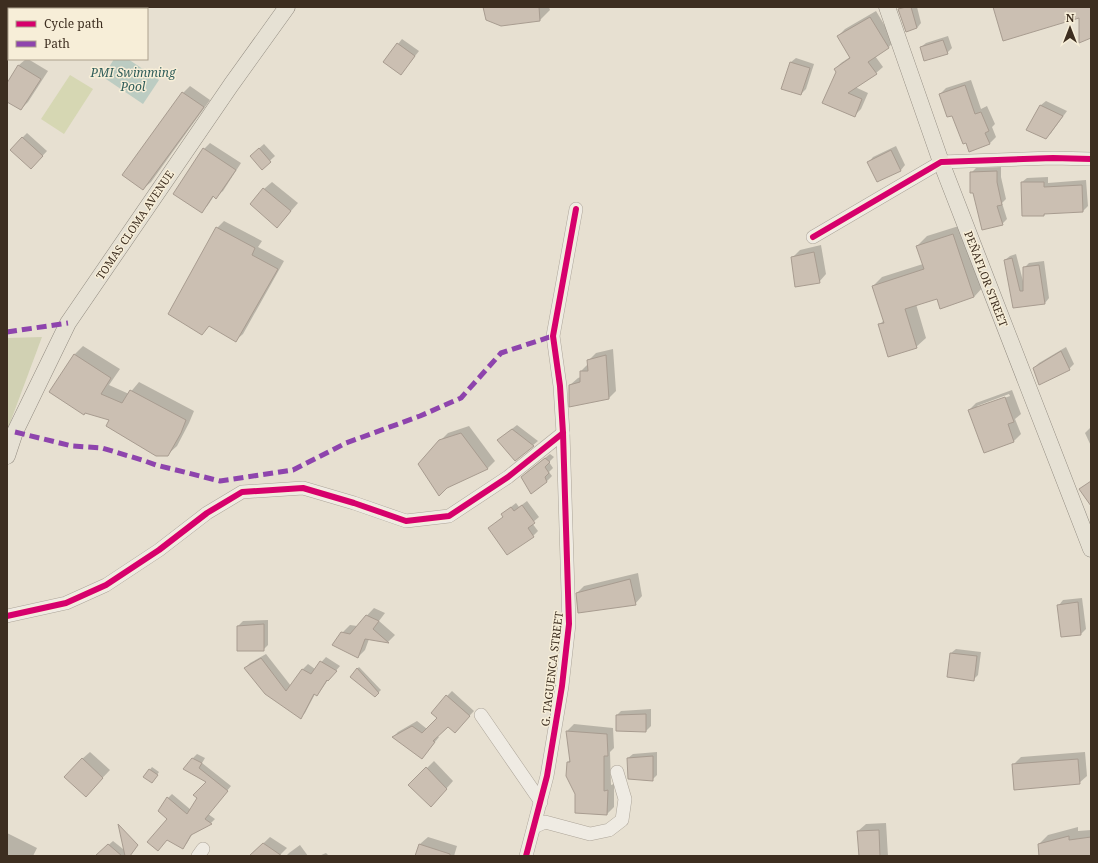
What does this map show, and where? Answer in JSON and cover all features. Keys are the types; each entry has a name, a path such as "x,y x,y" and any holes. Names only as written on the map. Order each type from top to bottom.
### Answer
{"main road":[{"name":"TOMAS CLOMA AVENUE","path":"7,456 15,432 68,323 222,97 287,7"},
{"name":"PEÑAFLOR STREET","path":"887,7 941,162 1091,549"}],"street":[{"path":"814,237 941,162 1054,158 1091,159"},
{"name":"G. TAGUENCA STREET","path":"526,856 548,776 570,624 563,433 560,386 553,336 576,209"},
{"path":"7,616 66,603 106,585 159,550 208,513 242,492 303,488 354,503 406,521 448,516 508,477 563,433"},
{"path":"481,715 541,802"},
{"path":"534,827 545,822 590,834 609,830 622,820 625,799 618,772"}],"green space":[{"path":"70,75 93,89 64,134 41,119"},
{"path":"42,337 7,431 7,338"}],"water":[{"name":"PMI Swimming Pool","path":"113,60 129,60 159,80 143,104 103,77"}],"building":[{"path":"483,7 539,7 540,21 501,26 486,20"},
{"path":"911,7 917,28 906,32 898,9"},
{"path":"993,7 1091,7 1091,38 1079,43 1079,18 1003,41"},
{"path":"870,17 889,48 868,62 877,74 848,93 862,99 855,117 822,103 836,72 834,69 850,58 837,36"},
{"path":"943,40 948,54 924,61 920,47"},
{"path":"397,43 415,56 401,75 383,62"},
{"path":"790,62 810,68 801,95 781,89"},
{"path":"18,65 41,79 21,110 7,102 7,83"},
{"path":"965,85 975,114 981,112 989,131 985,133 990,144 969,152 966,143 963,144 952,116 947,117 939,94"},
{"path":"182,92 204,107 143,190 122,175"},
{"path":"1040,105 1063,116 1046,139 1026,130"},
{"path":"22,137 43,156 31,169 10,150"},
{"path":"203,148 236,170 216,199 213,196 202,213 173,194"},
{"path":"259,148 271,162 262,170 250,156"},
{"path":"891,150 901,171 877,182 867,162"},
{"path":"997,171 997,182 1002,205 997,206 1003,225 982,230 973,193 970,193 970,172"},
{"path":"1021,182 1044,182 1044,187 1082,185 1083,212 1044,214 1044,216 1022,216"},
{"path":"263,188 291,211 277,228 250,204"},
{"path":"216,227 255,248 252,255 278,269 236,342 209,326 202,335 168,314"},
{"path":"953,234 974,297 940,309 937,299 905,309 917,348 888,357 878,324 884,323 872,286 924,269 916,246"},
{"path":"814,252 820,283 795,287 791,257"},
{"path":"1012,258 1020,291 1023,291 1023,267 1039,265 1045,304 1013,308 1004,260"},
{"path":"1061,351 1070,370 1039,385 1033,368"},
{"path":"74,354 111,378 101,394 122,403 130,390 186,420 181,433 168,456 156,456 106,426 109,420 85,413 84,415 49,392"},
{"path":"606,355 609,399 569,407 569,385 580,382 580,371 588,371 587,360"},
{"path":"1005,397 1014,422 1008,424 1014,442 984,453 968,410"},
{"path":"512,429 534,446 515,461 497,440"},
{"path":"461,433 488,469 447,488 439,496 418,464 439,440"},
{"path":"545,458 550,462 545,467 549,473 545,477 547,482 531,494 521,477"},
{"path":"1091,481 1091,506 1079,489"},
{"path":"522,505 535,523 528,528 534,537 507,555 488,528 503,517 501,514 511,507 514,511"},
{"path":"630,579 636,605 578,613 576,593"},
{"path":"1078,602 1081,635 1061,637 1057,605"},
{"path":"366,615 379,621 373,629 389,643 365,639 358,658 332,645 341,632 350,634"},
{"path":"264,624 264,651 237,651 237,626"},
{"path":"950,653 977,656 974,681 947,677"},
{"path":"261,658 286,691 302,669 311,674 320,661 337,671 328,681 327,680 317,696 314,694 301,719 265,694 244,668"},
{"path":"357,668 379,693 375,697 350,677"},
{"path":"446,695 470,716 455,733 448,727 433,741 435,742 422,759 392,737 412,726 422,733 437,718 431,713"},
{"path":"646,714 646,732 616,731 616,715"},
{"path":"566,731 607,734 608,756 604,756 604,791 608,790 607,815 575,813 575,794 566,776 567,762 570,762"},
{"path":"653,756 653,781 628,779 627,758"},
{"path":"82,758 103,778 86,797 64,777"},
{"path":"192,758 202,763 199,768 228,791 205,819 212,824 191,835 183,849 167,840 158,851 147,842 167,819 158,811 167,797 187,814 197,798 193,795 206,782 183,769"},
{"path":"1078,759 1080,784 1014,790 1012,764"},
{"path":"426,767 447,789 431,807 408,785"},
{"path":"149,769 158,775 152,783 143,777"},
{"path":"118,824 138,845 130,856 125,856"},
{"path":"879,830 880,856 859,856 857,831"},
{"path":"1069,836 1069,840 1091,837 1091,856 1039,856 1038,844"},
{"path":"263,843 282,856 249,856"},
{"path":"108,844 122,856 95,856"},
{"path":"419,844 450,854 450,856 415,856"}],"marked path":[{"path":"7,332 68,323"},
{"path":"15,432 72,446 102,448 156,465 220,481 293,470 346,443 420,416 461,398 501,353 553,336"}],"cycle path":[{"path":"813,237 941,162 1053,158 1091,159"},
{"path":"526,856 547,776 562,686 569,624 563,433 560,386 553,336 576,209"},
{"path":"7,616 66,603 106,585 159,550 207,513 242,492 303,488 354,503 406,521 449,516 508,477 563,433"}]}
